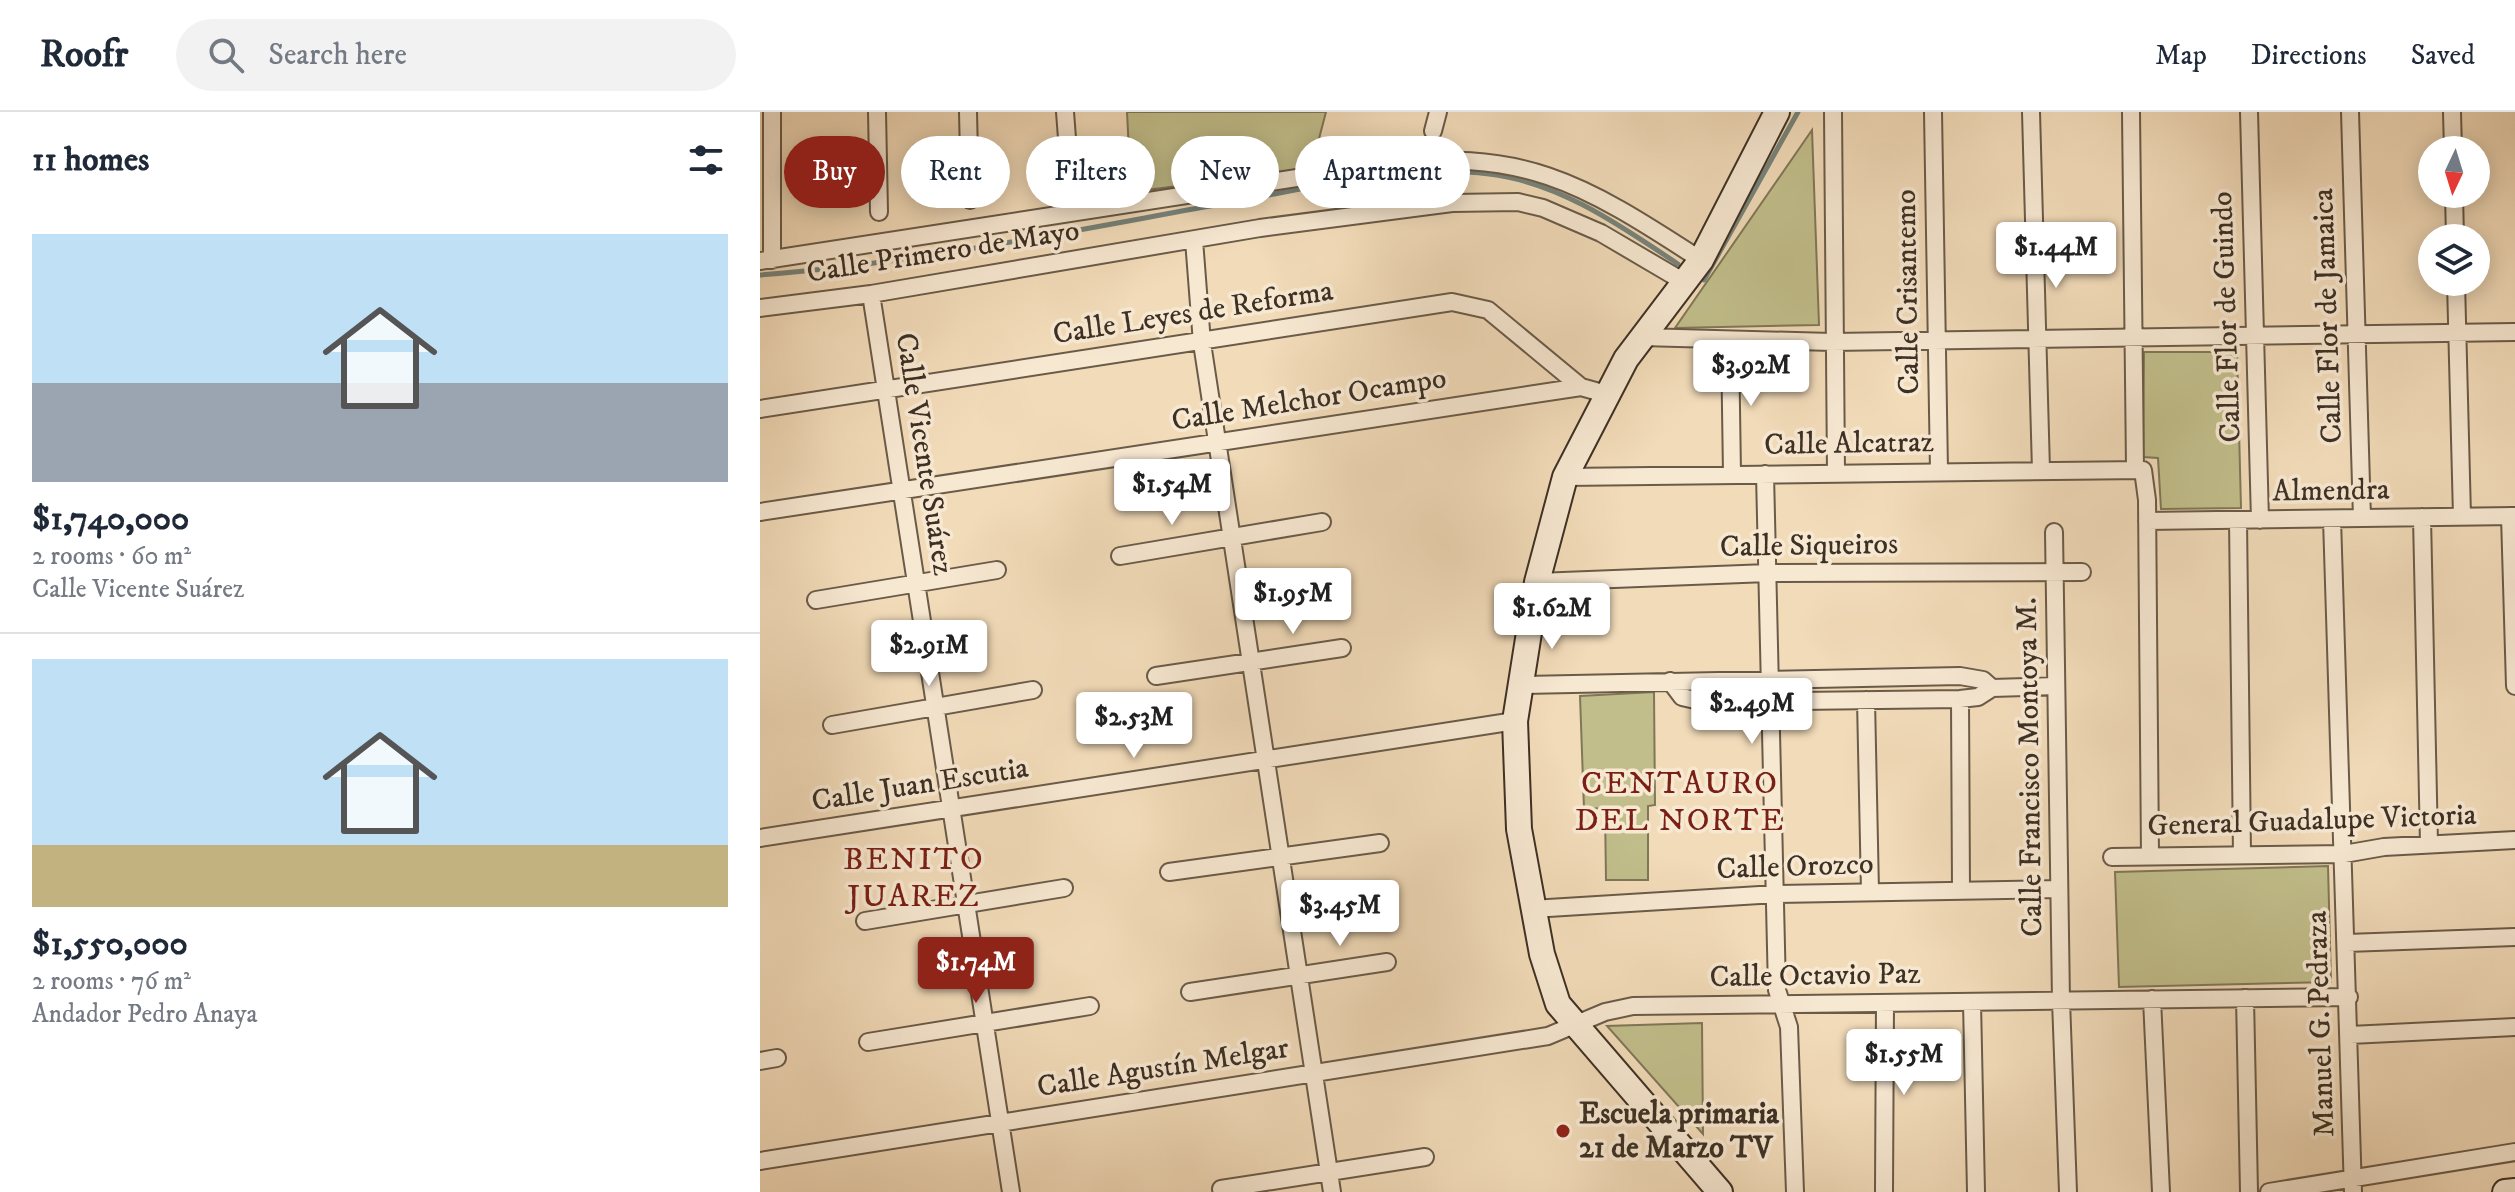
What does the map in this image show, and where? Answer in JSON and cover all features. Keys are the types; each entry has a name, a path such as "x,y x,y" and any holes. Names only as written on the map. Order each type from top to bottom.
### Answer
{"street":[{"path":"772,112 766,260 1374,166 1452,158 1504,164 1580,187 1622,209 1701,260"},
{"path":"877,112 879,212"},
{"path":"968,112 969,136"},
{"path":"1065,112 1067,136"},
{"path":"1433,131 1438,112"},
{"path":"1720,1192 1574,1027 1550,985 1532,909 1519,829 1515,721 1537,582 1565,477 1606,394 1641,337 1701,260 1777,112"},
{"name":"Calle Crisantemo","path":"1933,112 1939,471"},
{"path":"2031,112 2041,470"},
{"path":"2131,112 2135,468 2143,470 2146,476 2150,856"},
{"name":"Calle Flor de Guindo","path":"2249,112 2260,520"},
{"name":"Calle Flor de Jamaica","path":"2350,112 2362,518"},
{"path":"2452,112 2453,136"},
{"path":"1832,115 1832,342 1836,473"},
{"name":"Calle Primero de Mayo","path":"760,308 871,294 1412,206 1518,202 1567,216 1686,283"},
{"path":"1194,240 1202,343 1332,1192"},
{"name":"Calle Vicente Suárez","path":"871,294 1011,1192"},
{"path":"2457,296 2462,516"},
{"name":"Calle Leyes de Reforma","path":"760,409 1202,343 1405,307 1463,302 1488,310 1581,387 1606,394"},
{"path":"1641,337 1730,342 1832,342 2515,332"},
{"path":"1730,342 1732,474"},
{"name":"Calle Melchor Ocampo","path":"760,512 1581,387"},
{"name":"Calle Alcatraz","path":"1565,477 2135,468"},
{"path":"1765,474 1777,990 1789,1027 1795,1192"},
{"path":"2512,516 2515,686"},
{"name":"Almendra","path":"2147,521 2512,516"},
{"path":"2422,517 2429,844"},
{"name":"Manuel G. Pedraza","path":"2332,519 2353,1185"},
{"path":"2238,520 2242,854"},
{"path":"1120,556 1322,522"},
{"name":"Calle Francisco Montoya M.","path":"2054,532 2061,1000 2068,1192"},
{"path":"816,600 997,570"},
{"name":"Calle Siqueiros","path":"1537,582 1768,573 2082,572"},
{"path":"1156,676 1342,648"},
{"path":"1521,685 1960,676 1983,680 1992,688"},
{"path":"1670,681 1680,695 1690,701 1960,699 1978,697 1992,688 2056,686"},
{"path":"832,725 1033,690"},
{"path":"1960,699 1961,890"},
{"path":"1866,700 1870,891"},
{"name":"Calle Juan Escutia","path":"760,838 1515,721"},
{"name":"General Guadalupe Victoria","path":"2112,857 2344,854 2429,844 2515,840"},
{"path":"1169,872 1380,843"},
{"path":"865,921 1064,888"},
{"name":"Calle Orozco","path":"1532,909 1776,894 2059,889"},
{"path":"2347,943 2515,937"},
{"path":"1190,992 1387,962"},
{"name":"Calle Octavio Paz","path":"1574,1027 1605,1012 1633,1006 2349,997"},
{"path":"2245,998 2249,1192"},
{"path":"2152,999 2161,1192"},
{"path":"1972,1002 1976,1192"},
{"path":"1884,1192 1885,1003"},
{"path":"868,1042 1090,1006"},
{"name":"Calle Agustín Melgar","path":"760,1161 1548,1036 1574,1027"},
{"path":"2350,1035 2515,1027"},
{"path":"2269,1192 2353,1185 2515,1152"},
{"path":"1221,1189 1425,1157"},
{"path":"2505,1192 2515,1191"}],"shaded area":[{"path":"1127,112 1326,112 1320,136 1295,136 1295,171 1279,173 1279,136 1171,136 1171,187 1155,189 1155,136 1128,136"},
{"path":"1812,130 1819,325 1675,328"},
{"path":"2144,352 2237,352 2241,508 2161,509 2158,458 2143,457"},
{"path":"1654,692 1655,805 1648,806 1648,880 1606,880 1605,808 1584,809 1580,696"},
{"path":"2328,866 2331,982 2119,987 2115,872"},
{"path":"1702,1023 1703,1134 1607,1026"}],"waterway":[{"path":"1704,280 1798,112"},
{"path":"760,275 936,254 1390,174 1456,171 1515,179 1565,196 1678,264"}],"place":[{"name":"Escuela primaria 21 de Marzo TV","path":"1563,1131"}],"district":[{"name":"CENTAURO DEL NORTE","path":"1680,802"},
{"name":"BENITO JUAREZ","path":"914,878"}]}
